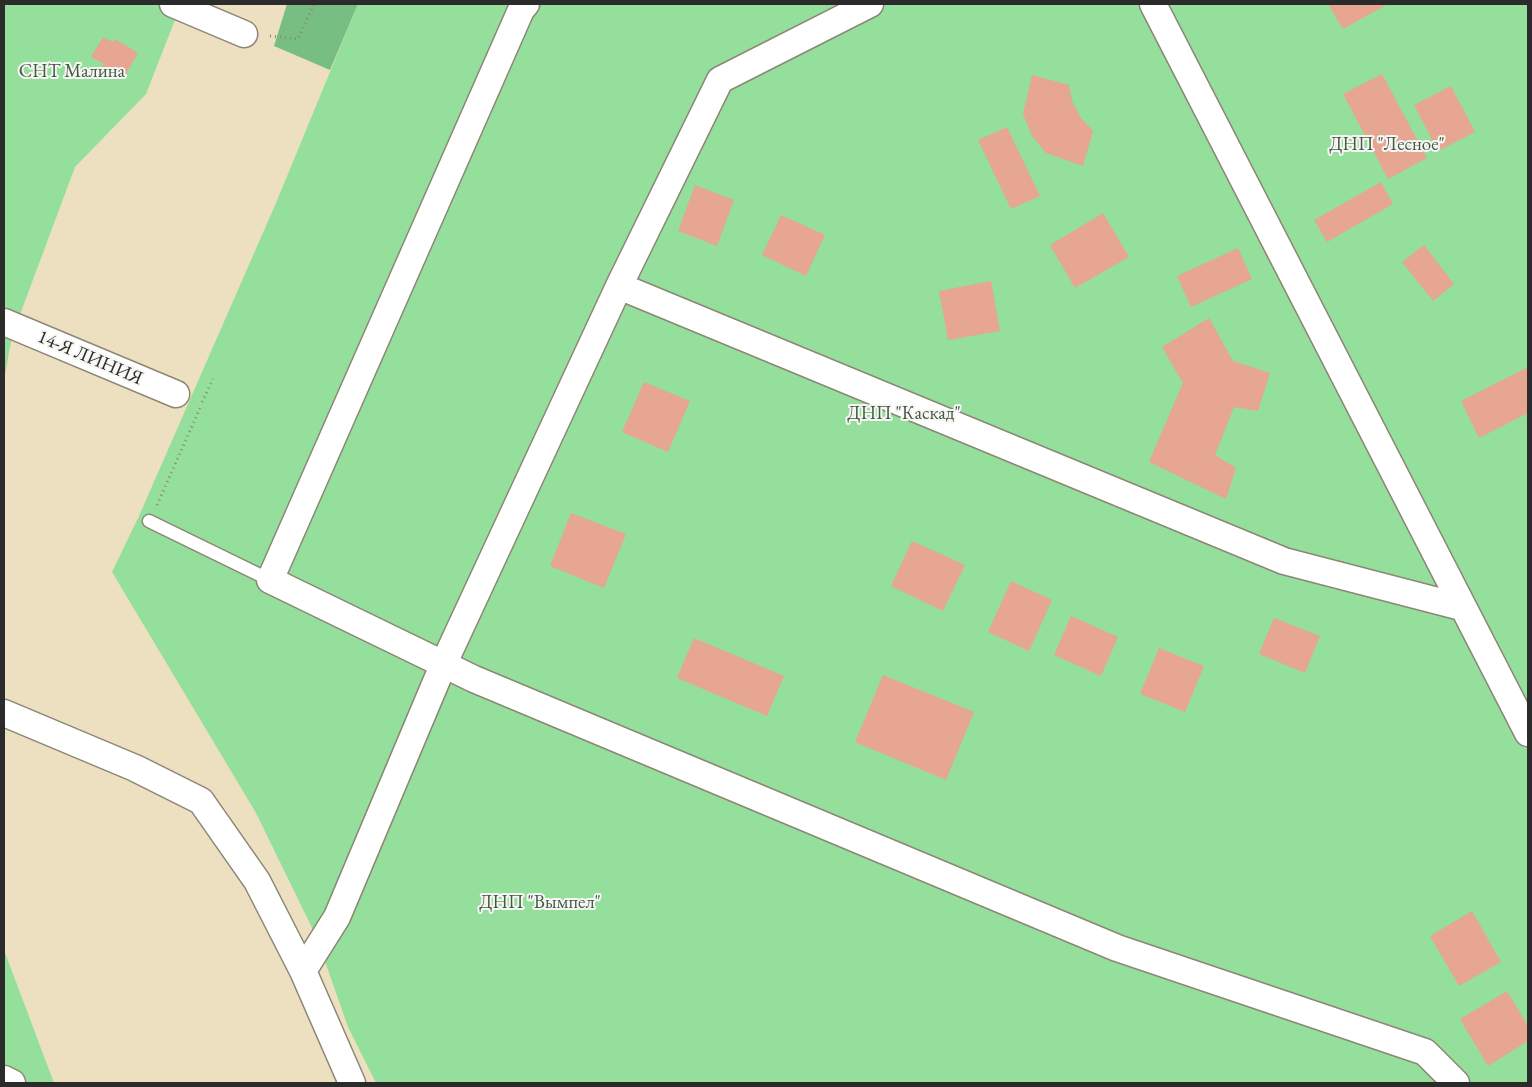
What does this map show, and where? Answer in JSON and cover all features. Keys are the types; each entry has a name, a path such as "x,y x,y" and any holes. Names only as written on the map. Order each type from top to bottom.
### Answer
{"street":[{"path":"173,4 244,34"},
{"path":"526,4 521,10 270,580 474,679 1117,948 1425,1052 1456,1083"},
{"path":"303,971 324,939 350,888 444,663 619,286 720,80 870,4"},
{"path":"1153,4 1528,733"},
{"path":"619,286 1284,561 1462,607"},
{"name":"14-Я ЛИНИЯ","path":"4,322 176,394"},
{"path":"4,713 135,768 201,801 257,881 303,971 352,1083"},
{"path":"4,1079 12,1083"}],"lane":[{"path":"149,521 270,580"}],"path":[{"path":"244,34 298,39 314,4"},
{"path":"149,521 213,379"}],"green space":[{"name":"СНТ Малина","path":"4,4 173,4 180,7 146,94 75,167 12,336 4,380"},
{"path":"287,4 358,4 330,70 274,46"},
{"name":"ДНП \"Каскад\"","path":"358,4 1528,4 1528,1083 376,1083 348,1027 316,936 256,813 112,572 139,516 276,203"},
{"path":"4,950 54,1083 4,1083"}],"building":[{"path":"1328,4 1388,4 1343,29"},
{"path":"103,37 113,42 115,39 138,53 123,79 102,67 104,64 91,57"},
{"path":"1382,74 1427,158 1388,179 1343,94"},
{"path":"1032,75 1069,85 1072,101 1081,118 1093,131 1083,166 1046,153 1032,136 1023,114"},
{"path":"1451,86 1475,132 1438,151 1414,105"},
{"path":"1007,127 1040,196 1011,209 978,140"},
{"path":"1381,182 1393,204 1327,242 1314,220"},
{"path":"695,185 734,200 717,246 678,231"},
{"path":"1103,213 1129,257 1075,288 1050,245"},
{"path":"781,215 825,235 806,276 762,255"},
{"path":"1424,245 1454,284 1433,301 1402,262"},
{"path":"1238,248 1252,279 1191,307 1177,276"},
{"path":"991,281 1000,331 948,340 939,291"},
{"path":"1209,318 1233,361 1270,373 1258,411 1234,407 1215,455 1236,468 1226,499 1149,462 1183,383 1162,347"},
{"path":"1528,367 1528,413 1479,438 1461,401"},
{"path":"644,382 690,401 668,452 622,432"},
{"path":"571,513 626,534 604,588 550,566"},
{"path":"912,541 965,565 943,611 891,586"},
{"path":"1011,581 1052,600 1029,651 988,632"},
{"path":"1071,616 1118,637 1101,676 1054,655"},
{"path":"1274,618 1320,636 1305,673 1259,654"},
{"path":"694,638 784,676 767,716 677,678"},
{"path":"1159,648 1204,666 1185,712 1140,694"},
{"path":"883,675 974,712 946,780 855,742"},
{"path":"1472,911 1501,962 1459,986 1430,936"},
{"path":"1507,991 1528,1026 1528,1041 1488,1066 1460,1019"}],"park label":[{"name":"ДНП \"Лесное\"","path":"1387,145"},
{"name":"ДНП \"Вымпел\"","path":"540,903"}]}
